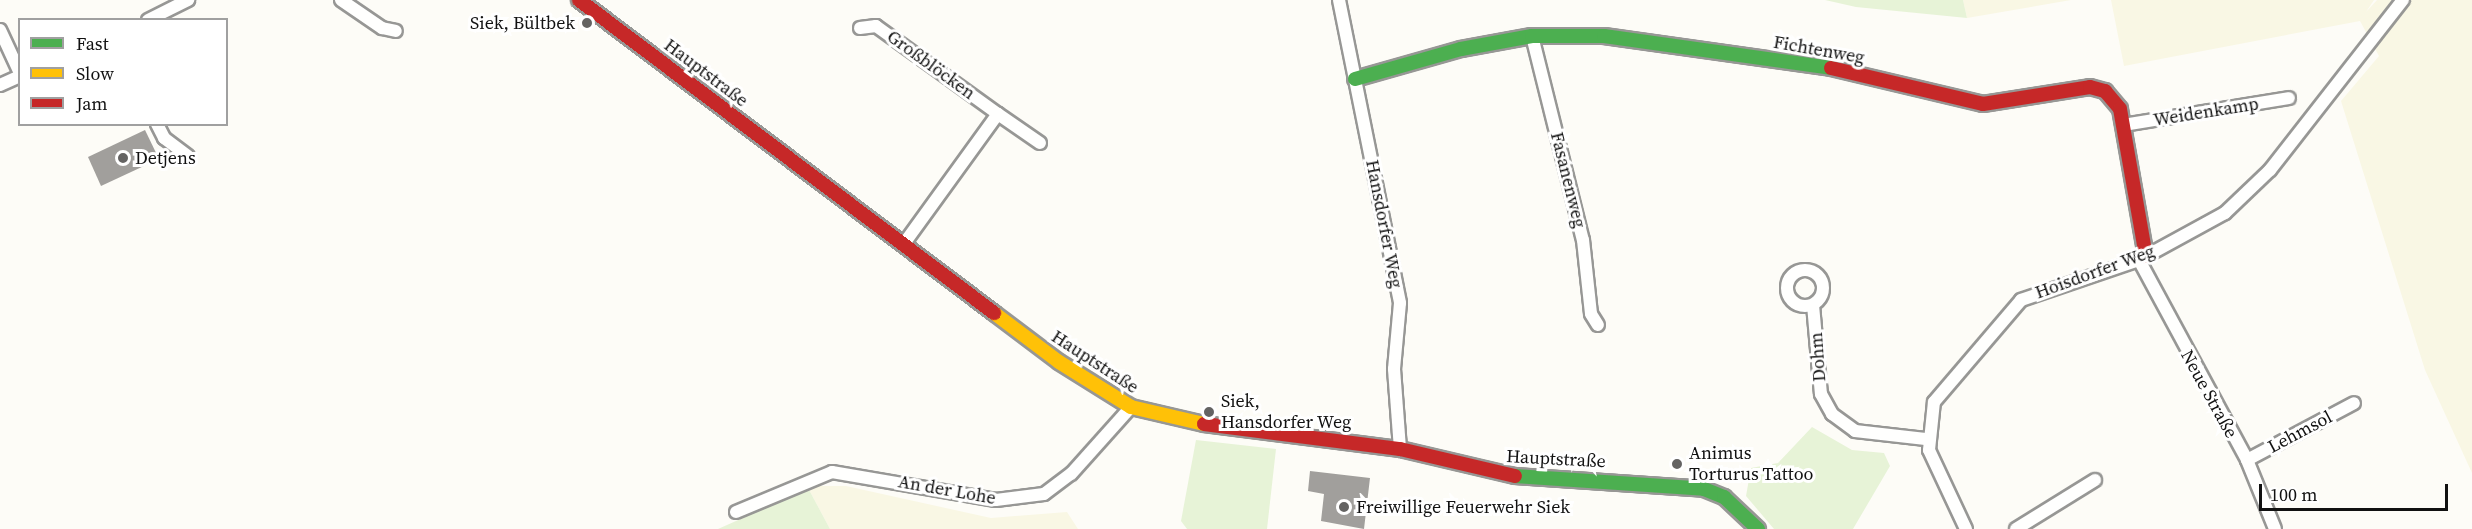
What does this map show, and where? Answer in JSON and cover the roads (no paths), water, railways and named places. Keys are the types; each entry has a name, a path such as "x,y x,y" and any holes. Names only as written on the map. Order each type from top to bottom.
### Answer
{"street":[{"path":"152,18 188,0"},
{"path":"342,0 382,28 396,31"},
{"name":"Hauptstraße","path":"579,0 1086,382 1131,408 1199,423 1400,449 1503,475 1704,489 1724,497 1758,529"},
{"name":"Hansdorfer Weg","path":"1339,0 1400,303 1394,369 1400,449"},
{"name":"Hoisdorfer Weg","path":"1926,439 1934,402 2021,300 2143,258 2225,213 2270,170 2403,0"},
{"name":"Großblöcken","path":"860,28 876,26 1040,143"},
{"path":"0,30 18,70"},
{"name":"Fichtenweg","path":"1355,79 1461,49 1532,36 1604,36 1830,68 1983,104 2090,87 2115,99 2123,125 2143,258"},
{"name":"Fasanenweg","path":"1532,36 1583,240 1591,315 1598,325"},
{"path":"0,85 18,75"},
{"name":"Weidenkamp","path":"2123,125 2289,98"},
{"path":"903,245 998,114"},
{"path":"158,126 164,138 188,156"},
{"name":"Neue Straße","path":"2143,258 2247,460 2275,529"},
{"name":"Dohm","path":"1813,305 1821,394 1832,414 1855,431 1926,439"},
{"name":"Lehmsol","path":"2247,460 2354,403"},
{"name":"An der Lohe","path":"735,512 832,472 996,501 1044,494 1071,474 1131,408"},
{"path":"1926,439 1966,529"},
{"path":"2016,529 2095,480"}],"place":[{"name":"Siek, Bültbek","path":"587,23"},
{"name":"Detjens","path":"123,158"},
{"name":"Siek, Hansdorfer Weg","path":"1209,412"},
{"name":"Animus Torturus Tattoo","path":"1677,464"},
{"name":"Freiwillige Feuerwehr Siek","path":"1344,507"}]}
